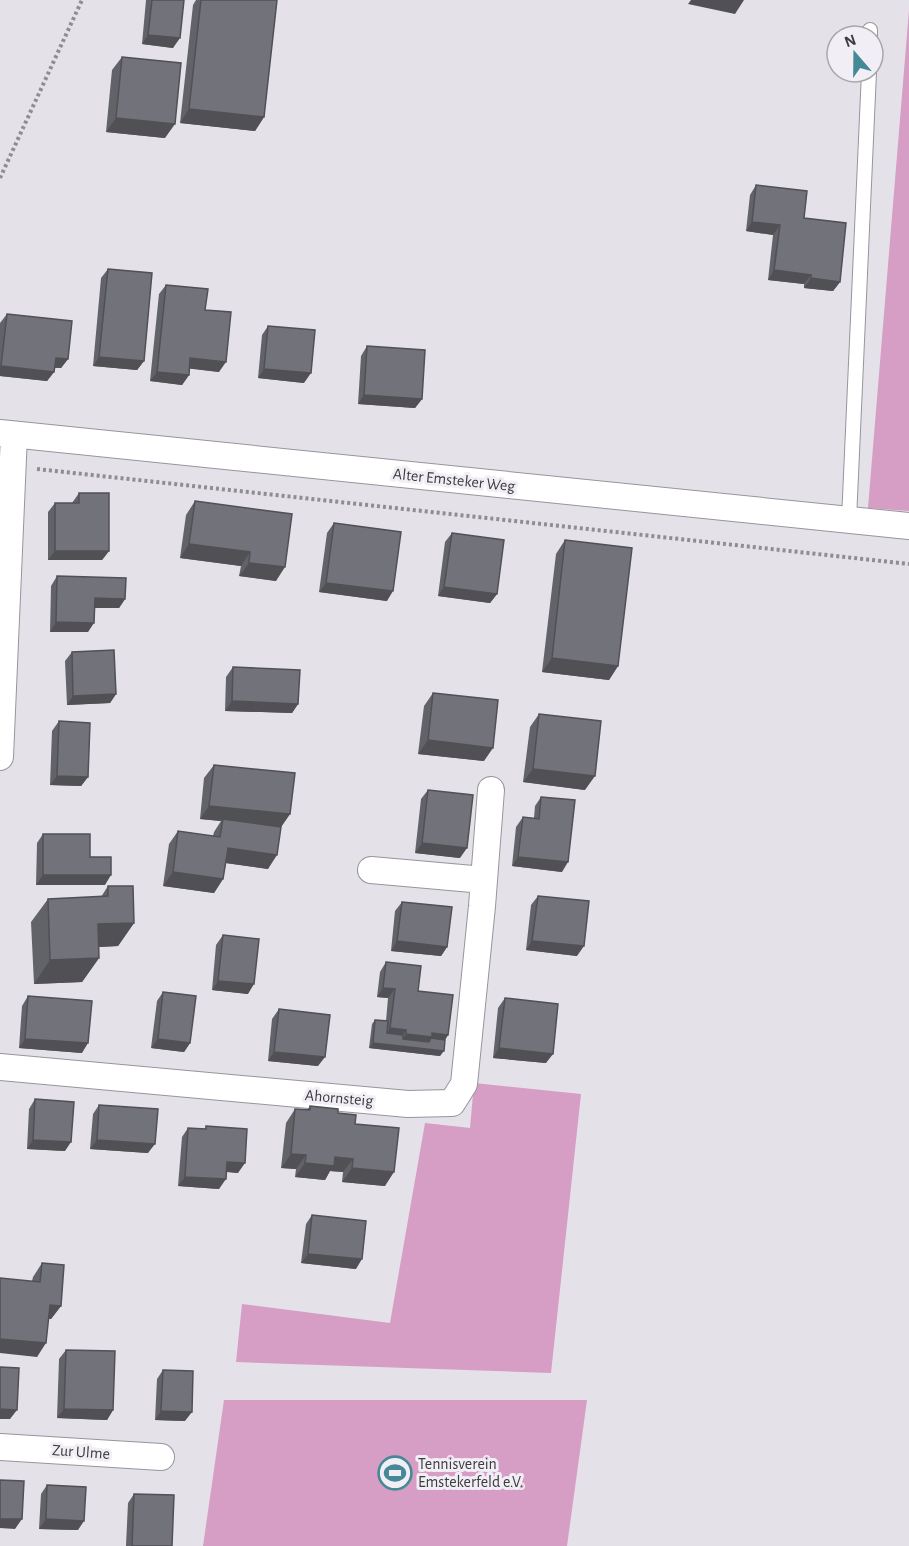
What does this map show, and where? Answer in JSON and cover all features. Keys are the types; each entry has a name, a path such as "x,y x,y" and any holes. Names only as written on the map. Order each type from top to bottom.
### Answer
{"street":[{"name":"Alter Emsteker Weg","path":"7,434 909,526"},
{"path":"0,742 13,467 7,434"},
{"name":"Ahornsteig","path":"0,1067 408,1104 452,1103 464,1084 491,790"},
{"path":"371,870 484,879"},
{"name":"Zur Ulme","path":"0,1447 161,1457"}],"lane":[{"path":"849,520 867,84"}],"path":[{"path":"0,178 82,0"},
{"path":"13,467 909,564"}],"shaded area":[{"path":"909,10 909,511 868,508"},
{"path":"474,1083 581,1094 551,1373 236,1362 242,1304 390,1323 425,1123 470,1128"},
{"name":"Tennisverein Emstekerfeld e.V.","path":"224,1400 587,1400 567,1546 203,1546"}],"building":[{"path":"152,0 184,0 180,38 148,35"},
{"path":"201,0 277,0 264,117 189,109"},
{"path":"122,57 181,63 175,124 116,118"},
{"path":"756,185 807,191 804,218 846,223 840,282 774,270 780,225 752,222"},
{"path":"108,269 152,273 144,361 99,357"},
{"path":"166,285 208,289 205,310 231,312 226,362 190,358 189,375 157,372"},
{"path":"7,314 72,321 68,359 56,358 54,372 1,366"},
{"path":"268,326 315,330 311,373 264,369"},
{"path":"367,346 425,350 422,399 364,395"},
{"path":"79,493 109,493 109,551 55,551 55,503 79,503"},
{"path":"195,501 292,514 285,567 249,563 250,552 189,544"},
{"path":"334,523 401,532 393,591 326,583"},
{"path":"452,533 504,540 497,594 444,587"},
{"path":"565,540 632,548 618,666 552,658"},
{"path":"57,576 126,578 125,599 95,598 94,623 56,622"},
{"path":"114,650 116,694 73,696 72,652"},
{"path":"233,667 300,670 298,704 232,701"},
{"path":"433,693 498,700 493,748 428,740"},
{"path":"539,714 601,721 595,776 533,769"},
{"path":"59,721 90,723 88,777 57,776"},
{"path":"214,765 295,773 290,814 209,806"},
{"path":"428,790 473,795 467,848 422,843"},
{"path":"541,797 575,800 568,862 518,857 523,817 539,819"},
{"path":"223,819 281,827 277,855 228,848 223,879 173,872 178,831 220,837"},
{"path":"43,834 90,834 90,857 111,857 111,875 43,875"},
{"path":"108,886 133,886 134,923 98,924 99,958 50,960 48,899 108,896"},
{"path":"538,896 589,901 584,946 532,941"},
{"path":"402,902 452,907 447,947 397,941"},
{"path":"223,935 259,939 254,984 218,981"},
{"path":"386,962 421,966 418,991 453,995 448,1035 432,1033 432,1037 406,1034 406,1030 390,1028 395,989 383,988"},
{"path":"163,992 196,996 190,1043 158,1039"},
{"path":"28,996 92,1001 88,1043 25,1039"},
{"path":"505,998 558,1004 553,1054 499,1048"},
{"path":"279,1009 330,1015 325,1057 274,1052"},
{"path":"375,1020 388,1021 387,1033 403,1035 403,1039 429,1042 431,1038 445,1040 444,1051 373,1043"},
{"path":"35,1099 74,1102 71,1142 33,1140"},
{"path":"99,1105 158,1109 155,1144 97,1140"},
{"path":"310,1106 338,1109 338,1113 356,1115 355,1124 399,1128 394,1172 352,1168 353,1159 335,1157 334,1166 305,1163 306,1155 291,1154 295,1109 310,1110"},
{"path":"206,1126 247,1129 245,1163 227,1162 226,1179 185,1177 188,1128 206,1129"},
{"path":"312,1215 366,1221 362,1259 308,1254"},
{"path":"42,1263 64,1265 61,1306 50,1305 46,1343 0,1339 0,1278 40,1282"},
{"path":"66,1350 115,1351 113,1410 64,1409"},
{"path":"0,1367 19,1368 17,1410 0,1409"},
{"path":"163,1370 193,1371 192,1412 161,1411"},
{"path":"0,1480 24,1481 22,1519 0,1519"},
{"path":"47,1485 86,1487 84,1521 46,1519"},
{"path":"134,1494 174,1495 172,1546 132,1546"}],"place":[{"name":"Tennisverein Emstekerfeld e.V.","path":"395,1473"}]}
